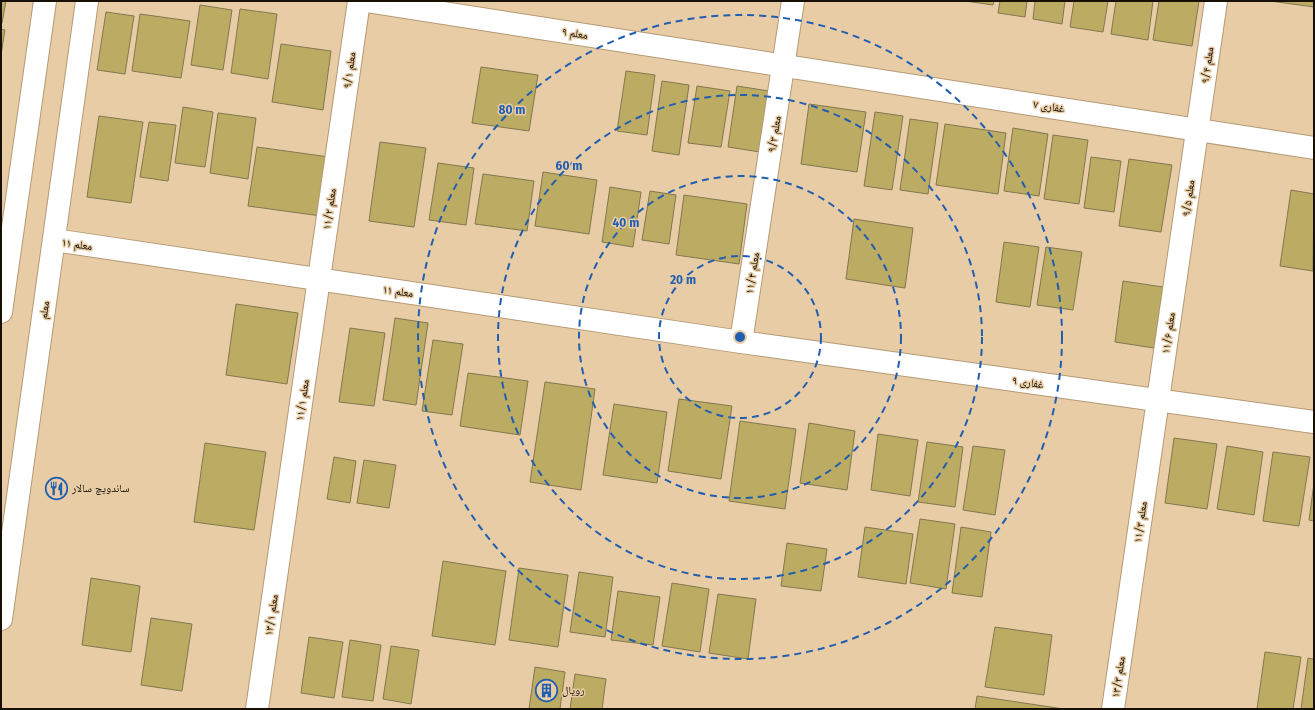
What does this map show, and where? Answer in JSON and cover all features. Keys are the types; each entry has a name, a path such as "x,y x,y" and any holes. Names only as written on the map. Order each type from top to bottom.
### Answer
{"street":[{"path":"1,312 7,232 45,1"},
{"name":"معلم","path":"1,619 87,1"},
{"name":"معلم ۹/۱","path":"339,139 359,1"},
{"name":"معلم ۹","path":"366,1 785,65"},
{"name":"معلم ۹/۳","path":"763,204 785,65 793,1"},
{"name":"معلم ۹/۴","path":"1198,129 1216,1"},
{"name":"غفاری ۷","path":"785,65 1314,148"},
{"name":"معلم ۹/۵","path":"1178,267 1198,129"},
{"name":"معلم ۱۱/۲","path":"319,279 339,139"},
{"name":"معلم ۱۱/۴","path":"741,342 763,204"},
{"name":"معلم ۱۱","path":"54,240 741,342"},
{"name":"معلم ۱۱/۶","path":"1158,400 1178,267"},
{"name":"معلم ۱۱/۱","path":"284,520 319,279"},
{"name":"غفاری ۹","path":"741,342 1314,422"},
{"name":"معلم ۱۱/۳","path":"1123,644 1158,400"},
{"name":"معلم ۱۳/۱","path":"257,709 284,520"},
{"name":"معلم ۱۳/۳","path":"1113,709 1123,644"}],"building":[{"path":"1,1 6,1 2,23 1,23"},
{"path":"965,1 994,1 993,5"},
{"path":"1000,1 1027,1 1025,17 998,13"},
{"path":"1035,1 1065,1 1062,24 1033,19"},
{"path":"1074,1 1108,1 1103,32 1070,27"},
{"path":"1116,1 1153,1 1148,40 1111,34"},
{"path":"1159,1 1199,1 1192,46 1153,40"},
{"path":"1270,1 1314,1 1314,7"},
{"path":"200,5 232,10 223,70 191,65"},
{"path":"240,9 277,14 268,79 231,73"},
{"path":"106,12 134,16 125,74 97,70"},
{"path":"140,14 190,21 181,78 132,71"},
{"path":"1,29 5,30 1,55"},
{"path":"281,44 331,51 323,110 272,102"},
{"path":"481,67 538,75 529,131 472,123"},
{"path":"626,71 655,75 647,135 617,131"},
{"path":"662,81 689,85 679,155 652,151"},
{"path":"697,86 730,91 721,147 688,143"},
{"path":"737,86 769,91 760,152 728,147"},
{"path":"809,104 866,112 857,172 801,164"},
{"path":"183,107 213,112 205,167 175,163"},
{"path":"875,112 903,116 892,190 864,186"},
{"path":"218,113 256,118 248,179 210,173"},
{"path":"99,116 143,122 131,203 87,197"},
{"path":"910,119 938,123 928,194 900,190"},
{"path":"149,122 176,125 168,181 140,177"},
{"path":"945,124 1006,133 998,194 936,185"},
{"path":"1013,128 1048,134 1039,196 1004,191"},
{"path":"1053,135 1088,140 1079,204 1044,199"},
{"path":"380,142 426,148 414,227 369,221"},
{"path":"257,147 329,157 321,216 248,206"},
{"path":"1091,157 1121,161 1114,212 1084,208"},
{"path":"1129,159 1172,165 1161,232 1119,226"},
{"path":"438,163 474,168 466,225 429,220"},
{"path":"543,172 597,180 589,234 535,226"},
{"path":"483,174 534,181 527,231 475,224"},
{"path":"610,187 641,192 633,247 602,242"},
{"path":"1291,190 1314,194 1313,271 1280,266"},
{"path":"650,191 676,195 669,244 642,240"},
{"path":"684,195 747,204 739,264 676,255"},
{"path":"854,219 913,228 905,288 846,279"},
{"path":"1004,242 1039,247 1030,307 996,302"},
{"path":"1046,247 1082,252 1073,310 1037,305"},
{"path":"1123,281 1163,287 1154,348 1115,342"},
{"path":"236,304 298,313 287,384 226,375"},
{"path":"395,318 428,323 416,405 383,400"},
{"path":"350,328 385,333 374,406 339,402"},
{"path":"433,340 463,344 452,415 422,411"},
{"path":"468,373 528,381 520,435 460,426"},
{"path":"545,382 595,389 581,490 530,482"},
{"path":"679,399 732,406 721,479 668,471"},
{"path":"614,404 667,412 657,483 603,475"},
{"path":"740,421 796,429 785,509 729,501"},
{"path":"809,423 855,431 847,490 800,483"},
{"path":"878,434 918,440 910,496 871,490"},
{"path":"1174,438 1217,444 1207,509 1165,503"},
{"path":"927,442 963,447 955,507 918,502"},
{"path":"205,443 266,452 254,530 194,522"},
{"path":"973,446 1005,450 995,515 963,510"},
{"path":"1227,446 1263,452 1254,515 1217,509"},
{"path":"1273,452 1310,457 1299,526 1263,521"},
{"path":"334,457 356,461 350,503 327,499"},
{"path":"364,460 396,465 389,508 357,503"},
{"path":"1314,483 1314,521 1309,520"},
{"path":"920,519 955,524 946,589 910,583"},
{"path":"865,527 913,534 906,584 858,577"},
{"path":"961,527 991,532 982,597 952,593"},
{"path":"787,543 827,549 821,591 781,586"},
{"path":"443,561 506,571 495,645 432,636"},
{"path":"519,568 568,575 558,647 509,640"},
{"path":"579,572 613,577 605,637 570,632"},
{"path":"91,578 140,586 131,652 82,645"},
{"path":"672,583 709,589 700,652 662,646"},
{"path":"618,591 660,597 653,645 611,640"},
{"path":"718,594 756,599 748,659 709,653"},
{"path":"151,618 192,624 182,691 141,685"},
{"path":"995,627 1052,635 1044,695 985,687"},
{"path":"309,637 343,642 334,698 301,693"},
{"path":"350,640 381,645 373,701 342,697"},
{"path":"391,646 419,650 411,704 383,699"},
{"path":"1265,652 1301,657 1293,709 1257,709"},
{"path":"1308,658 1314,659 1314,709 1301,709"},
{"name":"رویال","path":"535,667 565,672 560,709 529,709"},
{"path":"575,674 606,679 602,709 570,709"},
{"path":"977,696 1064,709 975,709"}],"place":[{"name":"ساندویچ سالار","path":"56,488"},
{"name":"رویال","path":"547,690"}]}
